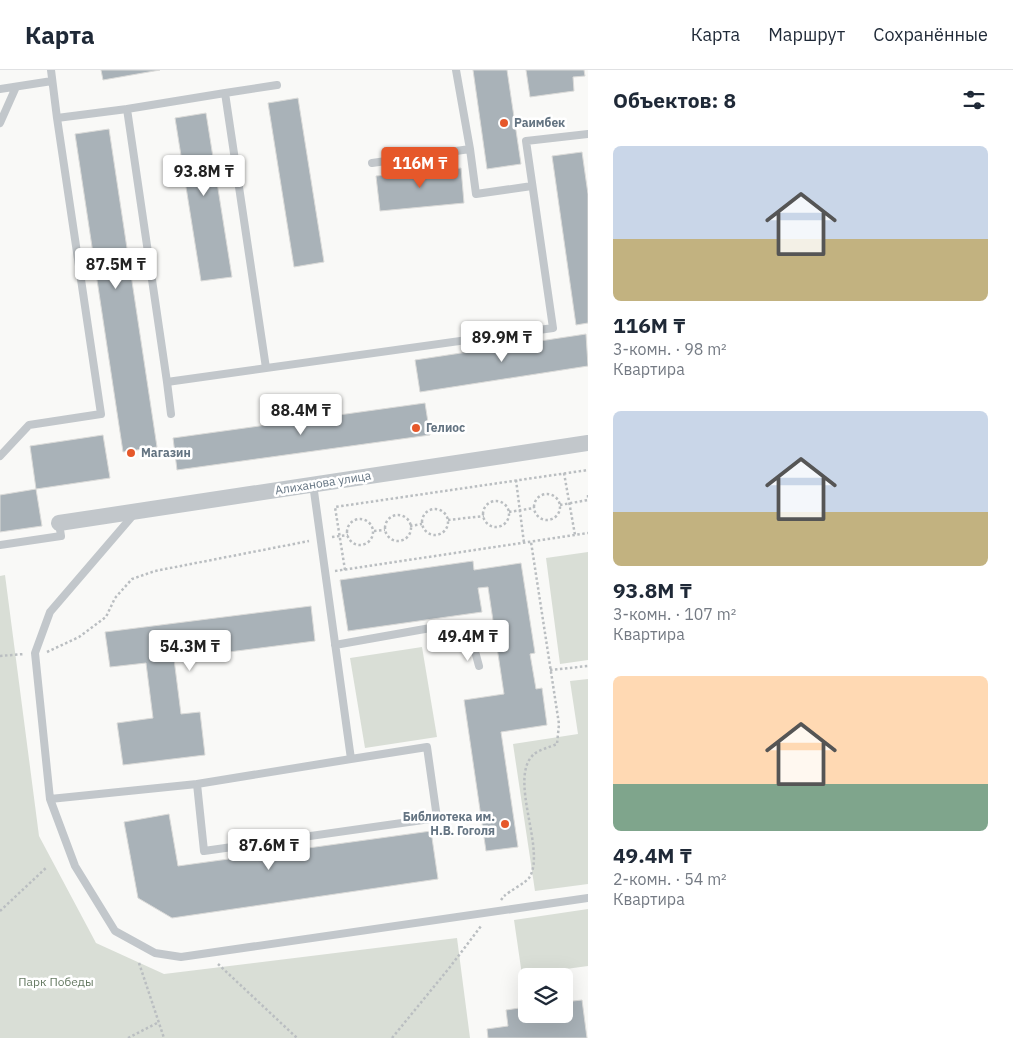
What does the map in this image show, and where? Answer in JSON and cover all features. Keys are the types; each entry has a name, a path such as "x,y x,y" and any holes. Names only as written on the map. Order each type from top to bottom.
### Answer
{"street":[{"name":"Алиханова улица","path":"59,523 588,443"}],"lane":[{"path":"0,456 29,425 101,414 50,70"},
{"path":"456,70 476,194 532,186"},
{"path":"0,89 52,81"},
{"path":"57,118 277,85"},
{"path":"0,123 16,87"},
{"path":"225,93 266,368"},
{"path":"127,109 172,414"},
{"path":"167,382 553,328 526,141 588,134"},
{"path":"372,163 470,149"},
{"path":"313,484 351,759"},
{"path":"136,512 50,612 35,653 50,799 75,866 115,931 155,953 181,957 588,898"},
{"path":"0,545 61,536 59,523"},
{"path":"335,645 456,625 467,628 470,633 479,666"},
{"path":"50,799 197,784 426,747 437,818 204,851 197,784"}],"path":[{"path":"345,570 335,508 588,470"},
{"path":"564,473 575,535"},
{"path":"516,480 524,543"},
{"path":"546,493 558,499 560,505 559,512 549,520 542,519 536,515 534,508 534,501 546,493"},
{"path":"560,505 588,498"},
{"path":"496,500 503,502 508,507 508,520 504,525 498,527 491,526 485,521 484,516 485,507 490,502 496,500"},
{"path":"509,512 534,508"},
{"path":"435,509 442,510 448,520 447,528 442,533 436,535 429,534 422,524 423,516 428,511 435,509"},
{"path":"398,514 404,516 409,521 410,534 405,539 399,541 392,540 386,535 385,530 386,522 391,516 398,514"},
{"path":"448,520 484,516"},
{"path":"360,519 367,521 372,526 372,538 368,543 361,546 349,540 348,535 349,526 354,521 360,519"},
{"path":"410,526 422,524"},
{"path":"373,531 385,530"},
{"path":"325,572 588,533"},
{"path":"0,656 49,652 78,637 106,617 116,598 132,579 155,570 348,535"},
{"path":"392,1038 450,968 504,896 529,878 535,858 526,805 525,769 533,754 557,744 559,724 531,542"},
{"path":"550,670 588,666"},
{"path":"0,911 47,867"},
{"path":"206,953 297,1038"},
{"path":"139,963 164,1038"},
{"path":"128,1038 159,1022"}],"green space":[{"path":"588,552 588,660 560,664 546,558"},
{"name":"Парк Победы","path":"5,575 39,836 96,943 164,974 457,938 470,1038 0,1038 0,576"},
{"path":"422,647 437,737 365,748 350,658"},
{"path":"588,679 588,884 535,891 513,744 578,734 570,681"},
{"path":"588,909 588,966 573,968 521,968 514,920"}],"building":[{"path":"101,70 160,70 103,80"},
{"path":"473,70 507,70 521,164 487,169"},
{"path":"526,70 584,70 585,76 573,77 574,91 530,97"},
{"path":"298,98 324,262 294,267 268,103"},
{"path":"206,113 232,277 201,281 175,118"},
{"path":"109,129 157,447 123,452 75,134"},
{"path":"582,152 588,194 588,323 576,325 552,156"},
{"path":"461,168 464,203 380,211 376,176"},
{"path":"586,334 588,366 420,392 415,360"},
{"path":"425,403 430,435 177,470 173,438"},
{"path":"103,435 110,478 36,489 30,446"},
{"path":"36,489 42,526 0,532 0,495"},
{"path":"473,561 474,570 521,563 535,653 530,654 536,689 542,688 547,725 501,732 518,847 486,851 464,700 504,694 488,587 478,588 482,612 348,631 340,580"},
{"path":"311,606 315,641 174,659 181,714 200,712 205,755 123,765 117,723 153,718 146,663 110,667 105,632"},
{"path":"169,814 178,866 431,831 438,879 172,918 138,898 124,822"},
{"path":"582,1000 587,1038 488,1038 487,1029 508,1026 506,1010 518,1008 518,1023 573,1023 573,1001"}],"place":[{"name":"Раимбек","path":"504,123"},
{"name":"Гелиос","path":"416,428"},
{"name":"Магазин","path":"131,453"},
{"name":"Библиотека им. Н.В. Гоголя","path":"505,824"}]}
